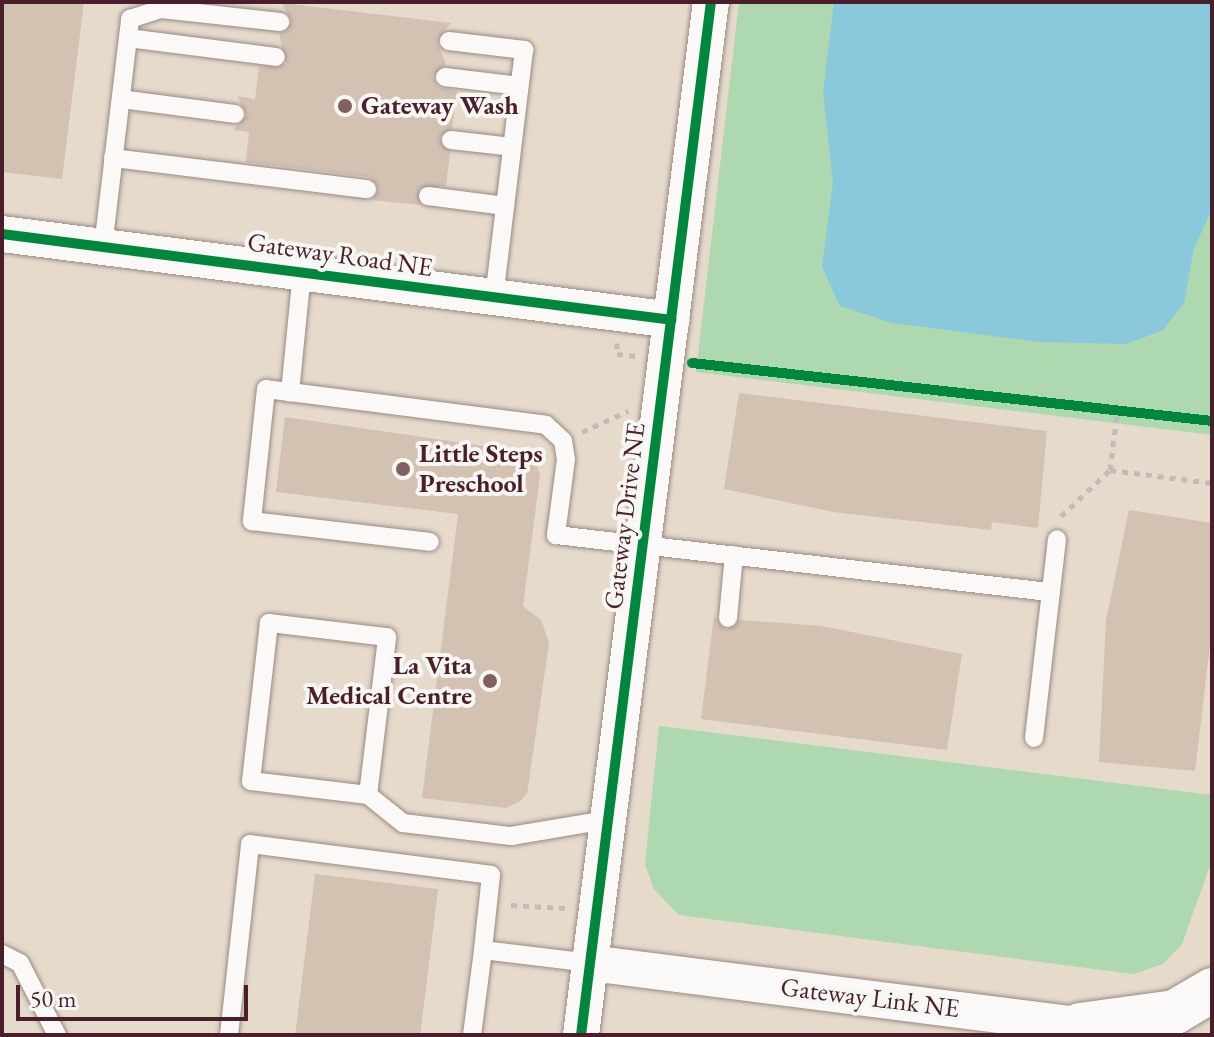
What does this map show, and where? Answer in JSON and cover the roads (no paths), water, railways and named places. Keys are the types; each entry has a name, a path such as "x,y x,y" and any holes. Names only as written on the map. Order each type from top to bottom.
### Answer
{"street":[{"name":"Gateway Drive NE","path":"581,1035 711,2"},
{"name":"Gateway Road NE","path":"2,234 672,320"},
{"name":"Gateway Link NE","path":"590,963 1149,1035"},
{"path":"1080,1025 1175,1012 1212,990"}],"lane":[{"path":"103,247 130,19 161,9 280,22"},
{"path":"128,38 276,57"},
{"path":"449,41 524,50 494,298"},
{"path":"445,77 519,86"},
{"path":"121,99 235,114"},
{"path":"451,140 512,147"},
{"path":"113,158 367,189"},
{"path":"428,196 505,206"},
{"path":"290,392 302,272"},
{"path":"430,542 252,521 266,389 546,425 563,441 556,535 1051,592"},
{"path":"1034,738 1057,539"},
{"path":"728,618 734,555"},
{"path":"368,795 387,637 269,623 251,781 368,795 403,823 511,836 607,820"},
{"path":"229,1035 250,844 491,875 472,1035"},
{"path":"483,950 590,963"},
{"path":"2,954 20,963 57,1035"}],"water":[{"path":"834,2 1212,2 1212,209 1194,248 1184,303 1163,330 1127,344 1039,342 892,323 840,306 822,267 833,183 823,92"}],"place":[{"name":"Gateway Wash","path":"345,106"},
{"name":"Little Steps Preschool","path":"403,469"},
{"name":"La Vita Medical Centre","path":"490,681"}]}
